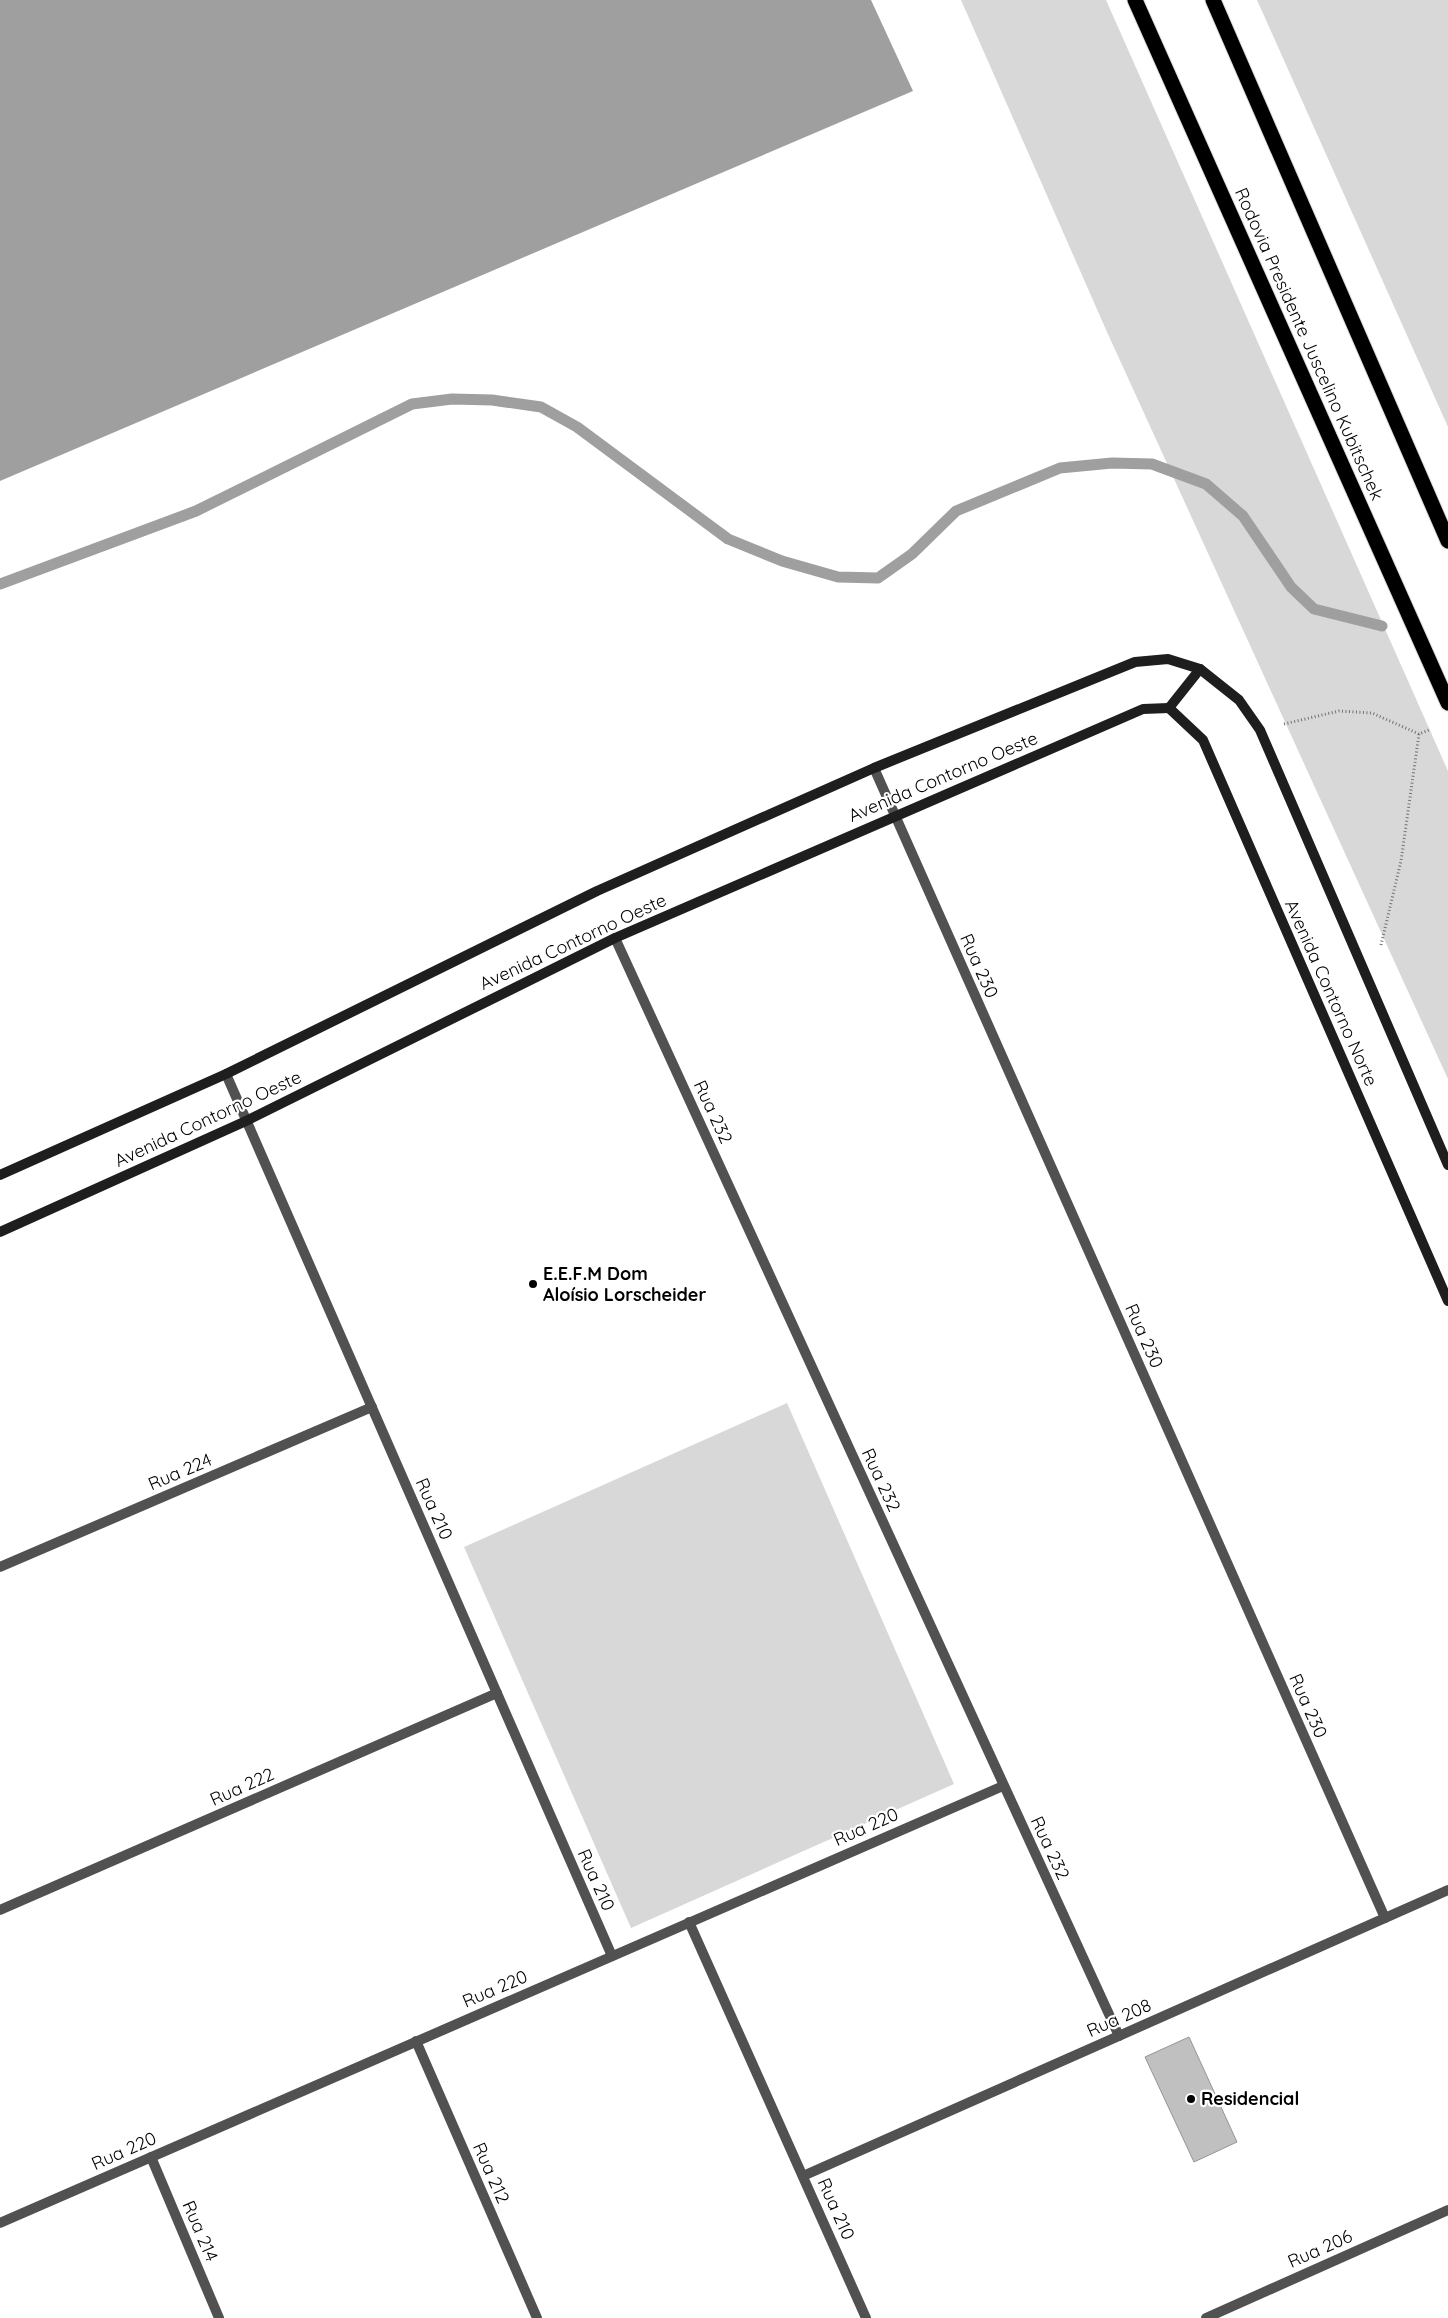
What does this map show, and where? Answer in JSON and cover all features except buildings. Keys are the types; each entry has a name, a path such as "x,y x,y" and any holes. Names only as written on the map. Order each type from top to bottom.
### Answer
{"highway":[{"name":"Rodovia Presidente Juscelino Kubitschek","path":"1135,0 1448,703"},
{"path":"1213,0 1448,541"}],"street":[{"name":"Avenida Contorno Oeste","path":"0,1176 226,1074 598,891 874,768 1135,662 1168,659 1200,669"},
{"path":"1169,708 1200,669 1239,700 1260,730 1448,1164"},
{"name":"Avenida Contorno Oeste","path":"0,1232 246,1121 615,938 1143,709 1169,708"},
{"name":"Avenida Contorno Norte","path":"1169,708 1204,740 1448,1301"},
{"name":"Rua 230","path":"874,768 1384,1918"},
{"name":"Rua 232","path":"615,938 1119,2036"},
{"name":"Rua 210","path":"226,1074 612,1956"},
{"name":"Rua 224","path":"0,1566 372,1407"},
{"name":"Rua 222","path":"0,1910 497,1693"},
{"name":"Rua 220","path":"0,2223 1004,1786"},
{"name":"Rua 208","path":"803,2176 1448,1890"},
{"name":"Rua 210","path":"689,1922 866,2318"},
{"name":"Rua 212","path":"416,2041 537,2318"},
{"name":"Rua 214","path":"151,2157 219,2318"},
{"name":"Rua 206","path":"1206,2318 1448,2210"}],"path":[{"path":"1260,730 1338,711 1372,713 1419,734 1429,730"},
{"path":"1366,976 1381,946 1395,890 1419,734"}],"shaded area":[{"path":"0,0 871,0 913,91 0,481"},
{"path":"961,0 1106,0 1448,771 1448,1079 1107,332"},
{"path":"1257,0 1448,0 1448,427"},
{"path":"787,1403 954,1784 631,1928 464,1547"}],"waterway":[{"path":"0,584 196,511 412,404 452,399 492,400 541,407 577,427 728,539 782,561 838,577 878,578 912,554 956,511 1060,468 1112,463 1152,464 1206,484 1243,516 1291,587 1314,609 1382,626"}],"place":[{"name":"E.E.F.M Dom Aloísio Lorscheider","path":"533,1284"},
{"name":"Residencial","path":"1191,2099"}]}
